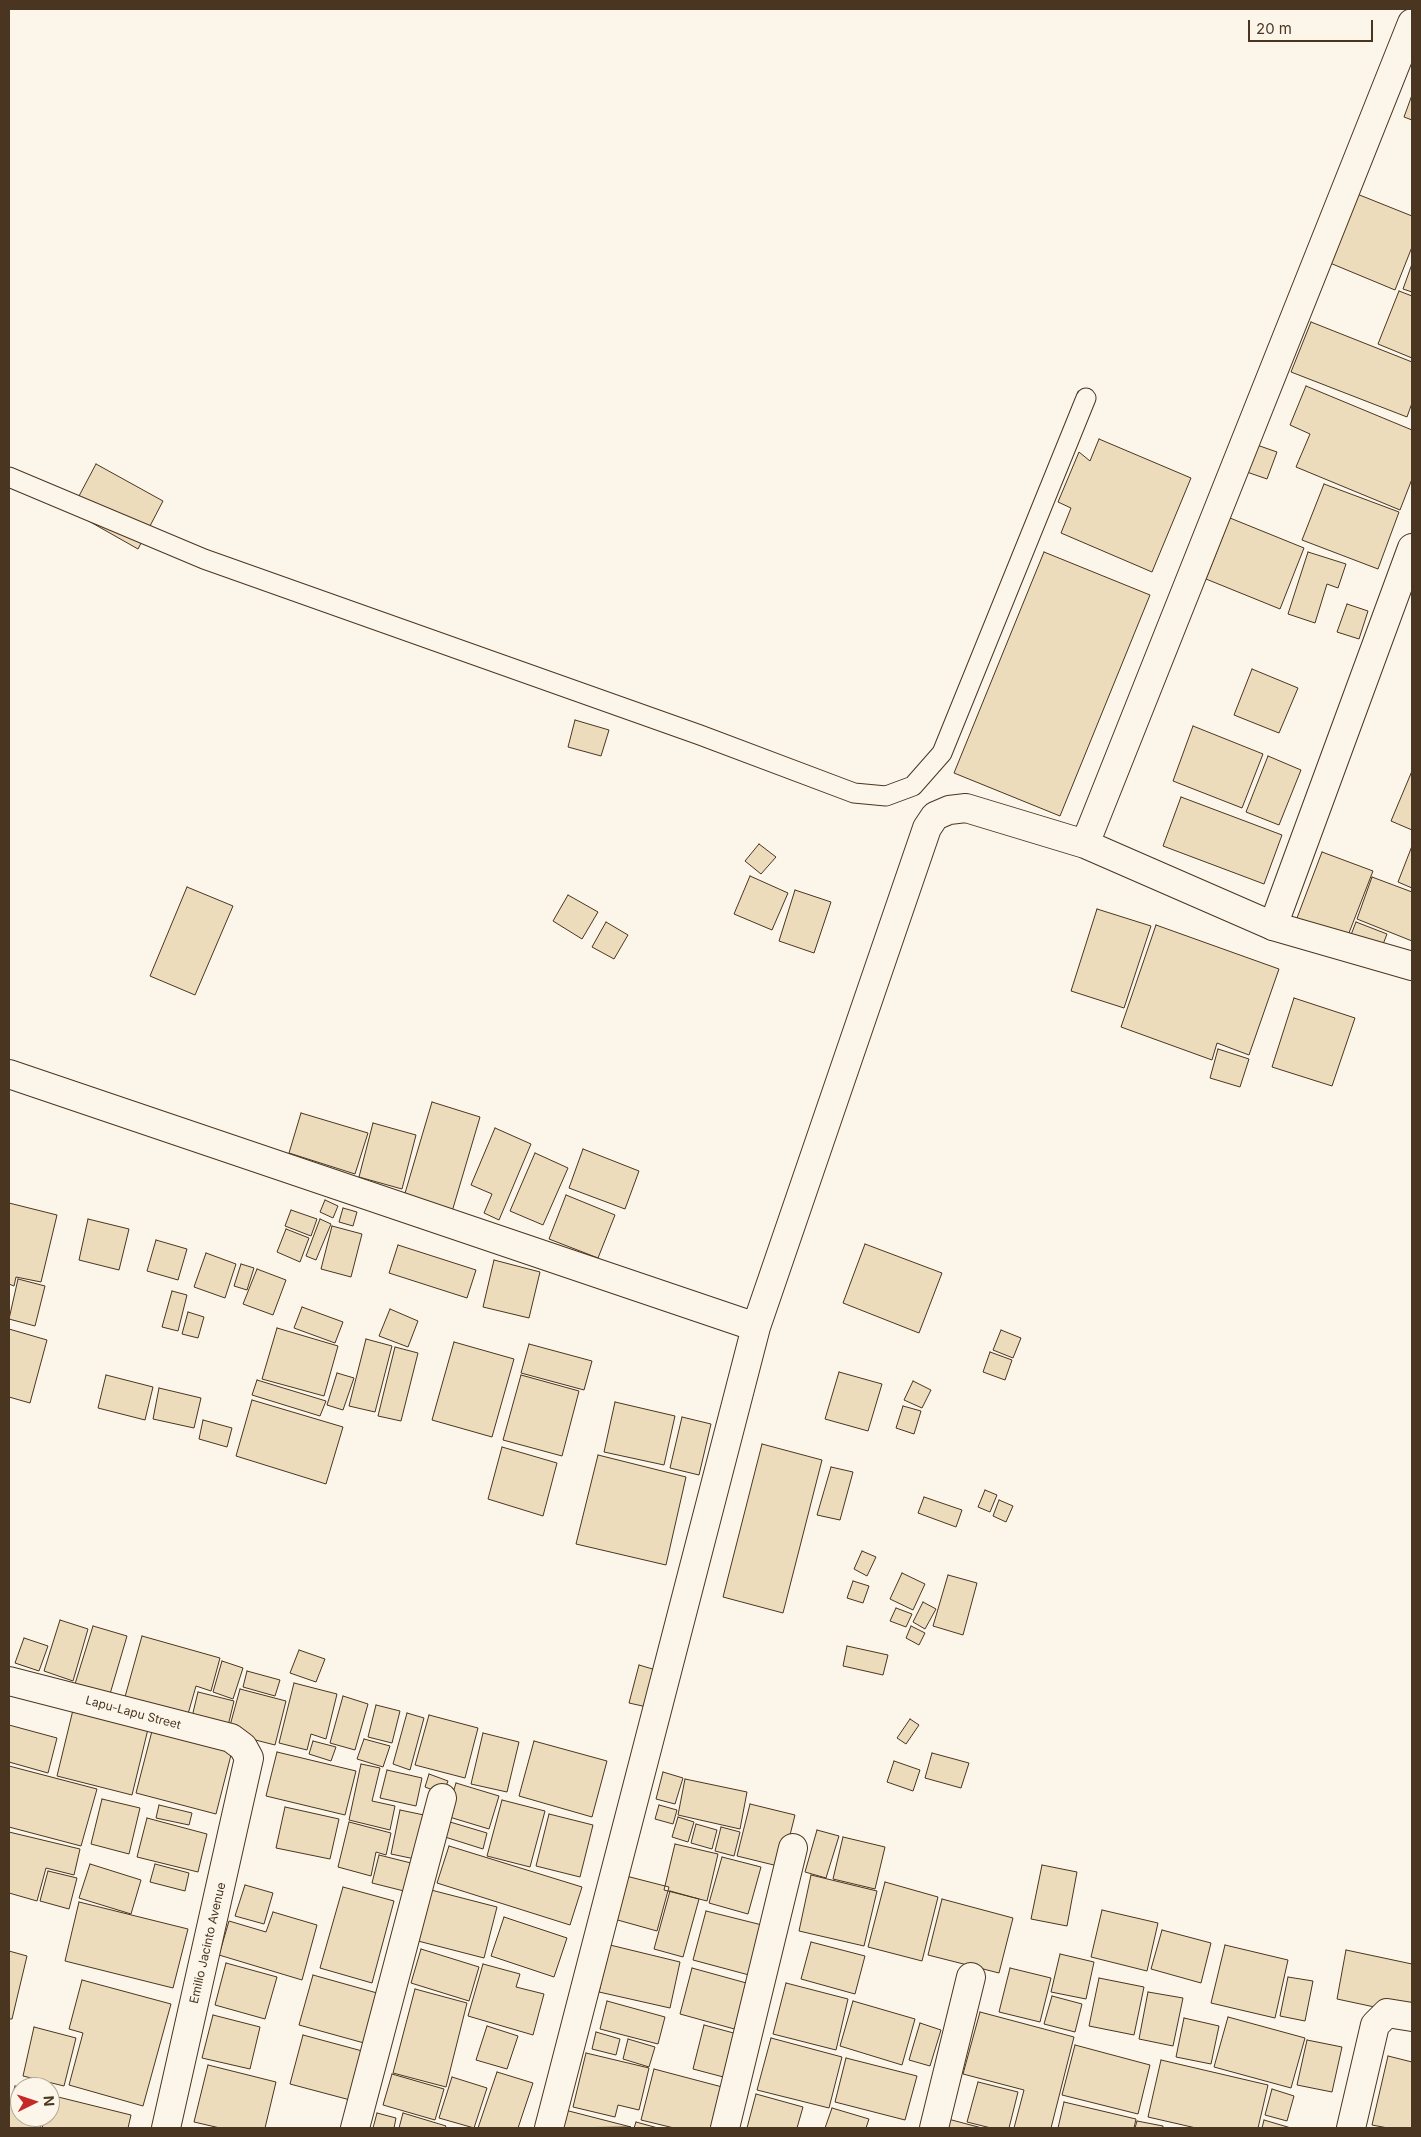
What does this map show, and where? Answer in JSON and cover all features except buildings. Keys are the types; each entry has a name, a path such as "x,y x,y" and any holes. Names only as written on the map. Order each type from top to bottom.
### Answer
{"street":[{"path":"1084,844 1412,23"},
{"path":"1273,926 1412,548"},
{"path":"549,2128 756,1326 927,828 935,816 949,810 966,808 1084,844 1273,926 1412,966"},
{"path":"9,1074 756,1326"},
{"name":"Lapu-Lapu Street","path":"9,1681 231,1738 243,1747 249,1758"},
{"name":"Emilio Jacinto Avenue","path":"166,2128 249,1758"},
{"path":"355,2128 442,1798"},
{"path":"725,2128 793,1848"},
{"path":"934,2128 971,1977"},
{"path":"1351,2128 1375,2025 1387,2013 1412,2017"}],"lane":[{"path":"9,478 204,559 700,735 854,793 886,796 913,786 942,753 1086,398"}]}
